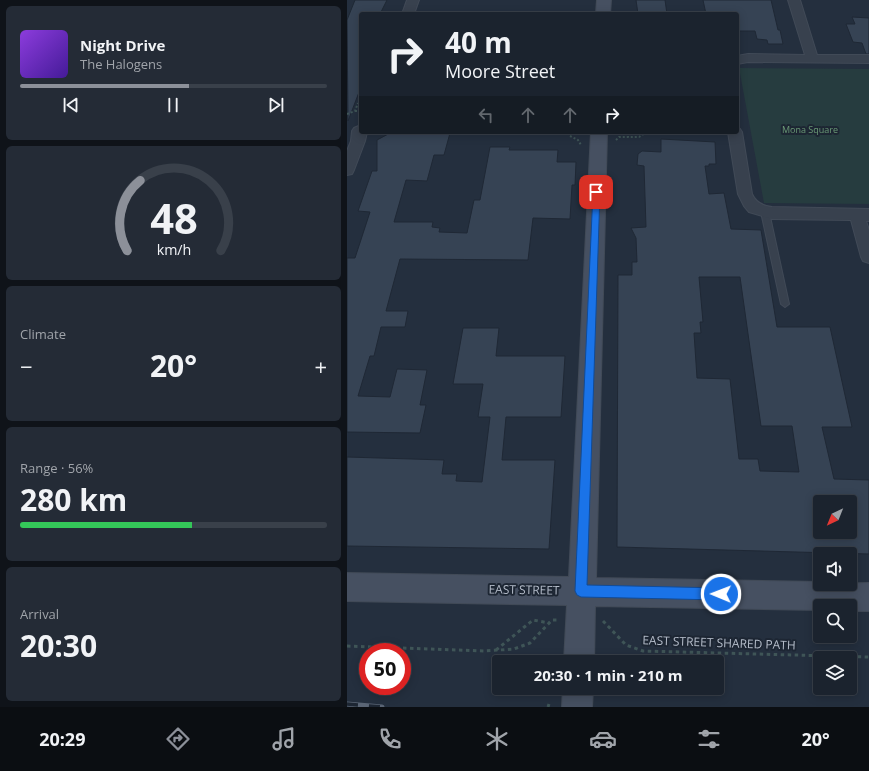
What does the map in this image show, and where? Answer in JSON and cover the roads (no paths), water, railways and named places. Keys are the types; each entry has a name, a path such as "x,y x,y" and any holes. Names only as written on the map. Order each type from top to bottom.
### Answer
{"street":[{"path":"409,12 413,0"},
{"path":"603,12 604,0"},
{"path":"794,0 812,59"},
{"path":"739,60 869,59"},
{"path":"347,125 359,125"},
{"path":"347,170 358,141 359,132"},
{"path":"735,134 747,201 755,209 765,212 863,214 869,257"},
{"path":"579,655 600,141"},
{"name":"EAST STREET","path":"347,587 869,598"},
{"path":"577,707 578,695"}],"lane":[{"path":"765,212 785,304"}],"railway":[{"path":"347,704 382,707"}],"park label":[{"name":"Mona Square","path":"810,130"}]}
